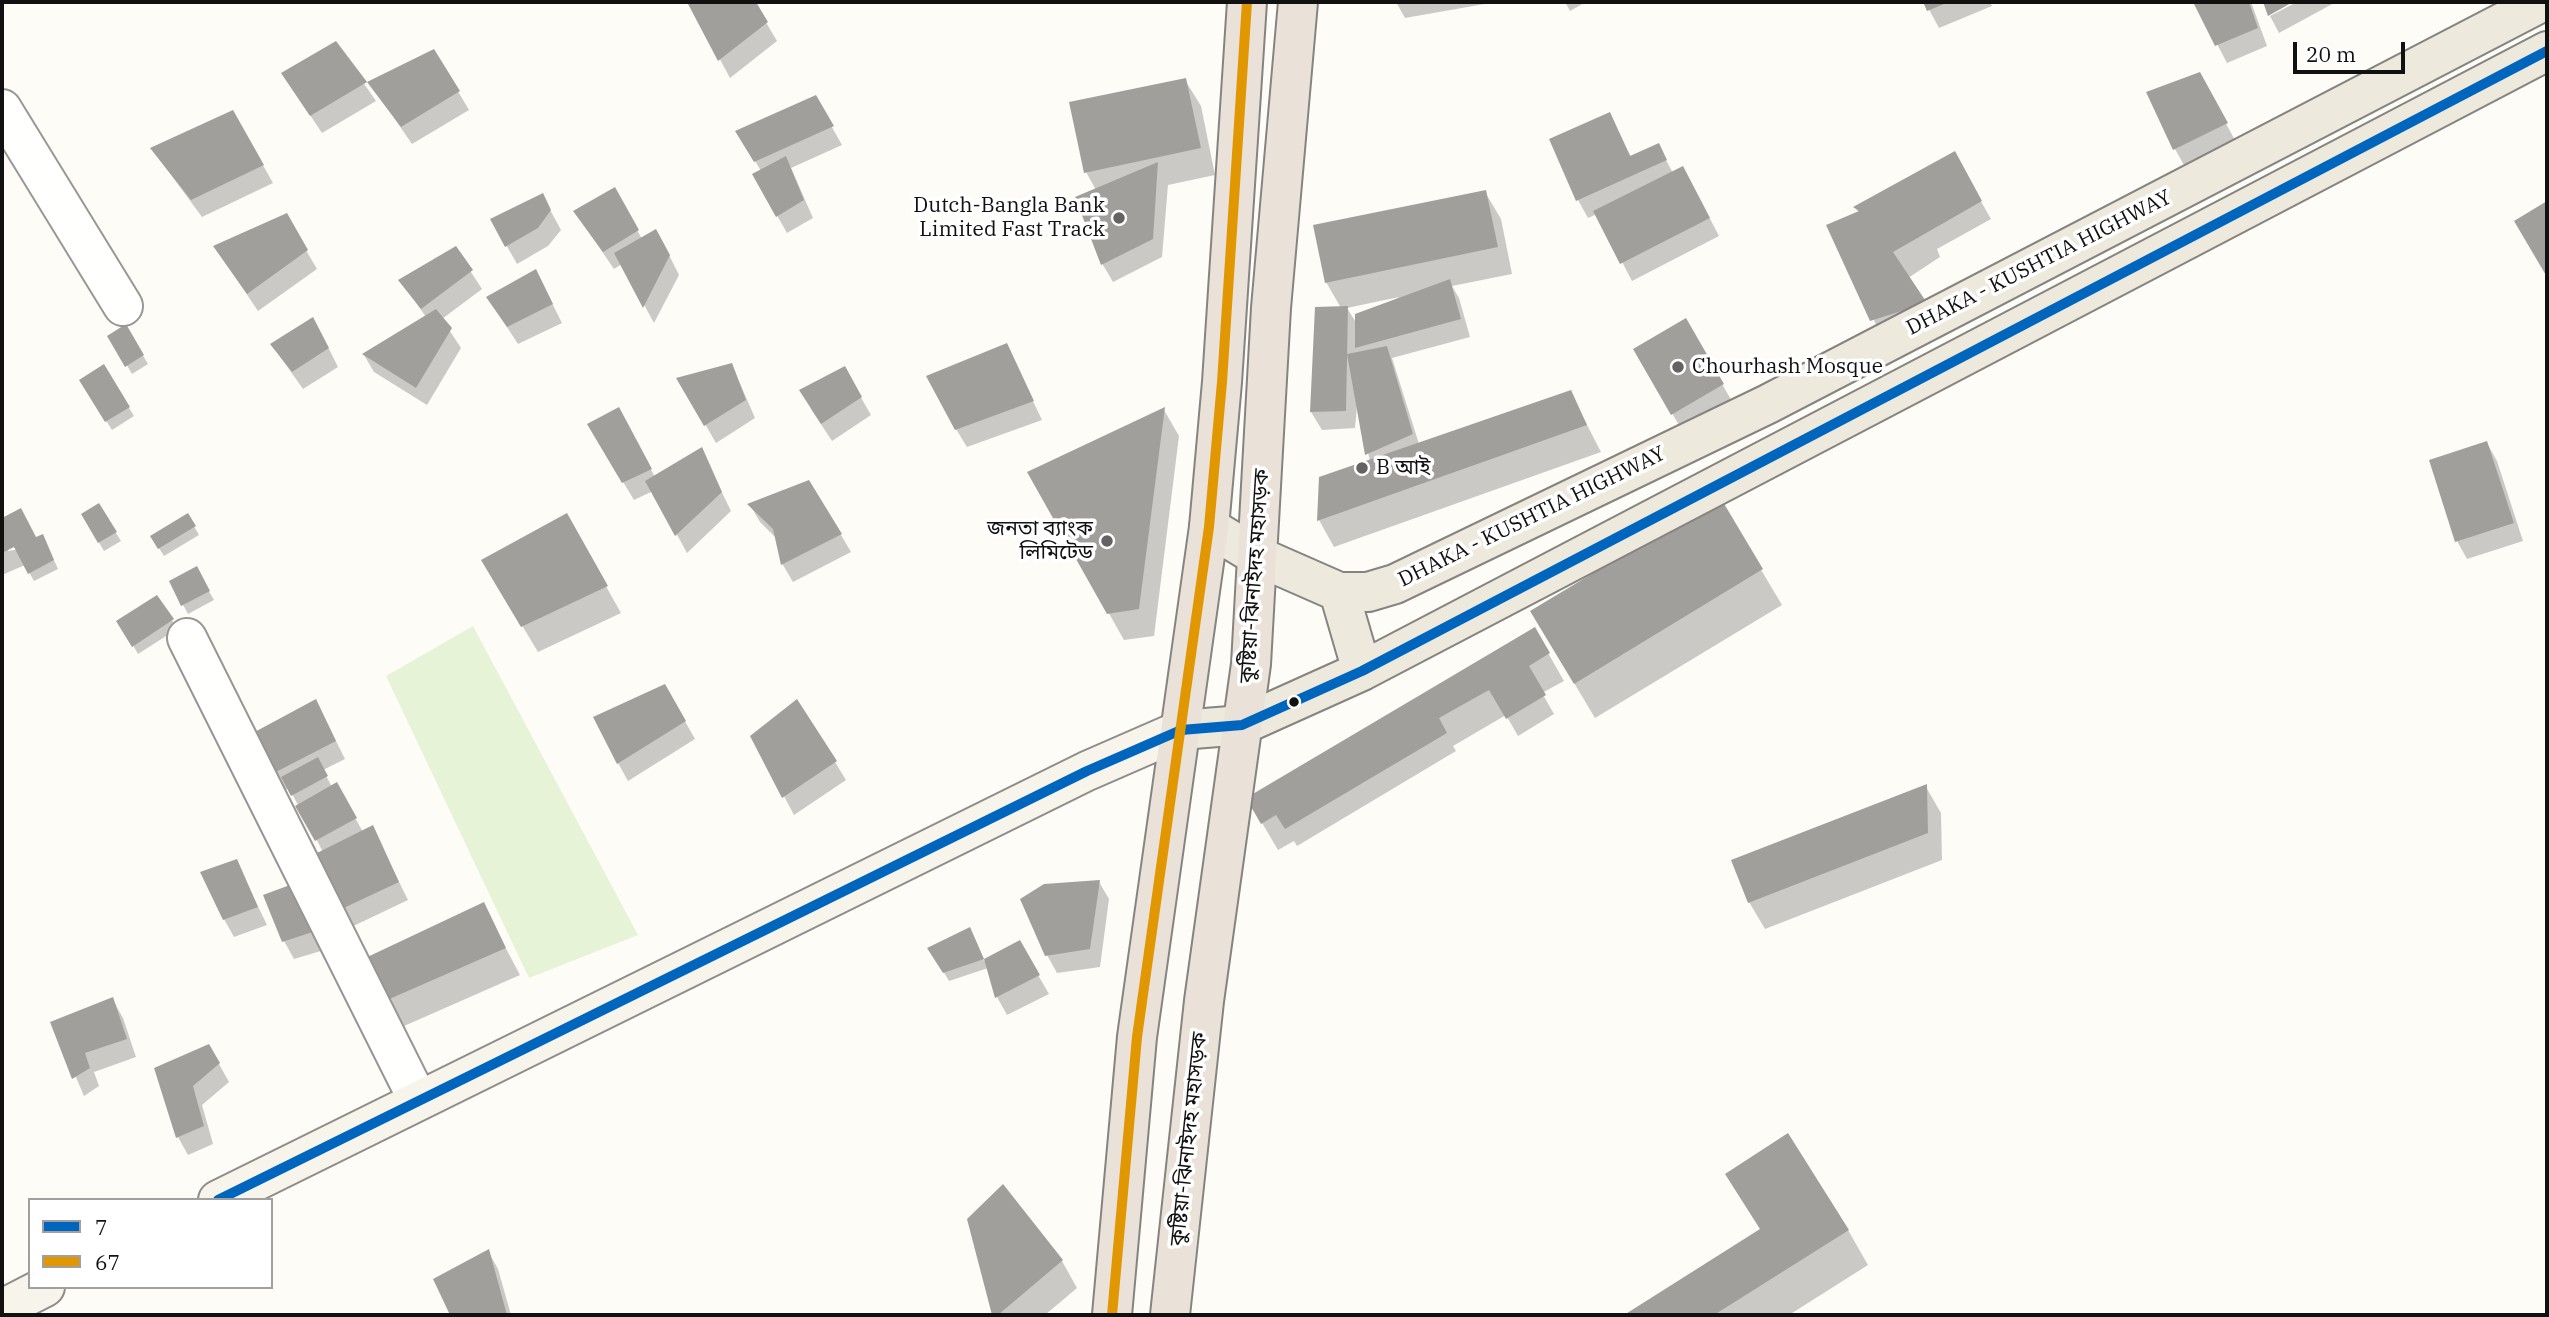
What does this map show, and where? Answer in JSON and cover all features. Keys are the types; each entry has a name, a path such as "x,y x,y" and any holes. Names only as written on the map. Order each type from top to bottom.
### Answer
{"highway":[{"path":"1112,1315 1137,1037 1209,527 1222,382 1247,2"},
{"name":"কুষ্টিয়া-ঝিনাইদহ মহাসড়ক","path":"1170,1315 1204,1002 1251,664 1271,308 1298,2"}],"main road":[{"name":"DHAKA - KUSHTIA HIGHWAY","path":"1209,527 1257,556 1339,592 1368,592 1395,584 1768,404 2542,2"},
{"path":"1181,730 1242,725 1362,671 2547,51"},
{"path":"2426,62 2448,103"},
{"path":"1339,592 1362,671"}],"street":[{"path":"2,109 123,306"},
{"path":"187,638 418,1100"},
{"path":"222,1198 1087,771 1181,730"},
{"path":"2,1309 41,1289"}],"green space":[{"path":"473,626 638,935 529,978 386,676"}],"building":[{"path":"687,2 756,2 768,22 718,61"},
{"path":"1923,2 1949,2 1927,11"},
{"path":"2193,2 2249,2 2258,28 2215,46"},
{"path":"2263,2 2293,2 2268,16"},
{"path":"336,41 367,82 310,116 281,73"},
{"path":"434,49 460,91 401,127 367,82"},
{"path":"2200,72 2228,123 2173,150 2146,92"},
{"path":"1186,78 1201,148 1084,173 1069,102"},
{"path":"816,95 834,126 754,162 735,131"},
{"path":"233,110 264,165 191,200 150,148"},
{"path":"1610,112 1630,156 1659,143 1667,160 1576,201 1549,139"},
{"path":"1955,151 1982,201 1893,252 1927,303 1870,321 1826,225 1859,211 1853,207"},
{"path":"786,156 804,200 776,217 752,174"},
{"name":"Dutch-Bangla Bank Limited Fast Track","path":"1158,162 1153,239 1101,265 1075,197"},
{"path":"1683,166 1710,218 1620,264 1593,211"},
{"path":"615,187 639,230 603,252 573,211"},
{"path":"1486,190 1498,247 1325,283 1313,225"},
{"path":"543,193 551,210 538,228 505,247 490,219"},
{"path":"2547,201 2547,277 2514,221"},
{"path":"287,213 308,250 247,294 213,246"},
{"path":"656,229 670,255 643,308 614,253"},
{"path":"456,246 473,270 421,309 398,280"},
{"path":"536,269 553,304 507,327 486,297"},
{"path":"1450,279 1461,319 1355,348 1355,314"},
{"path":"1348,306 1346,411 1310,412 1315,307"},
{"path":"436,309 452,328 416,388 362,354"},
{"path":"313,317 329,348 292,372 270,344"},
{"name":"Chourhash Mosque","path":"1686,318 1724,384 1671,415 1633,349"},
{"path":"126,324 144,355 125,367 107,336"},
{"path":"1007,343 1034,401 955,430 926,376"},
{"path":"1387,346 1413,434 1365,455 1347,354"},
{"path":"732,363 746,400 704,426 676,378"},
{"path":"104,364 130,407 105,422 79,380"},
{"path":"845,366 862,397 821,424 799,390"},
{"path":"1571,390 1587,425 1317,521 1319,477"},
{"path":"619,407 652,469 622,483 587,424"},
{"name":"জনতা ব্যাংক লিমিটেড","path":"1165,407 1139,609 1107,614 1027,472"},
{"path":"2487,441 2514,523 2455,542 2429,460"},
{"path":"702,447 722,492 675,536 645,481"},
{"path":"809,480 842,534 781,565 773,529 747,504"},
{"path":"1720,497 1763,569 1574,684 1530,611"},
{"path":"99,503 117,532 98,543 81,514"},
{"path":"21,508 36,537 43,534 54,560 28,574 14,547 2,553 2,518"},
{"path":"188,513 196,526 158,549 150,536"},
{"path":"567,513 608,586 521,627 481,560"},
{"path":"197,566 210,591 181,606 169,581"},
{"path":"157,595 174,619 132,647 116,621"},
{"path":"1535,627 1550,653 1529,666 1546,695 1506,719 1489,690 1439,718 1447,733 1285,829 1276,815 1261,824 1246,798"},
{"path":"665,684 686,721 617,764 593,717"},
{"path":"316,699 336,741 272,774 251,734"},
{"path":"797,699 837,761 782,798 750,736"},
{"path":"318,757 328,776 291,796 281,777"},
{"path":"337,782 357,818 315,841 295,806"},
{"path":"1927,784 1928,833 1748,903 1731,860"},
{"path":"373,825 399,882 333,913 307,858"},
{"path":"237,859 258,907 223,920 200,872"},
{"path":"1100,880 1090,949 1045,956 1020,899 1044,884"},
{"path":"298,882 322,929 282,942 263,895"},
{"path":"484,902 506,948 378,1004 361,960"},
{"path":"970,927 984,959 943,973 927,948"},
{"path":"1020,940 1040,975 995,998 984,959"},
{"path":"113,997 127,1039 85,1053 90,1068 72,1079 50,1022"},
{"path":"209,1044 220,1063 193,1086 204,1126 176,1138 154,1068"},
{"path":"1788,1133 1849,1230 1714,1315 1624,1315 1760,1229 1725,1174"},
{"path":"1003,1184 1063,1260 998,1315 992,1315 967,1219"},
{"path":"489,1249 507,1315 450,1315 433,1279"}],"transit line":[{"name":"67","path":"1112,1315 1137,1037 1209,527 1222,382 1247,2"},
{"name":"7","path":"222,1198 1087,771 1181,730 1242,725 1362,671 2547,51"}],"place":[{"name":"Dutch-Bangla Bank Limited Fast Track","path":"1119,218"},
{"name":"Chourhash Mosque","path":"1678,367"},
{"name":"B আই","path":"1362,468"},
{"name":"জনতা ব্যাংক লিমিটেড","path":"1107,541"}]}
